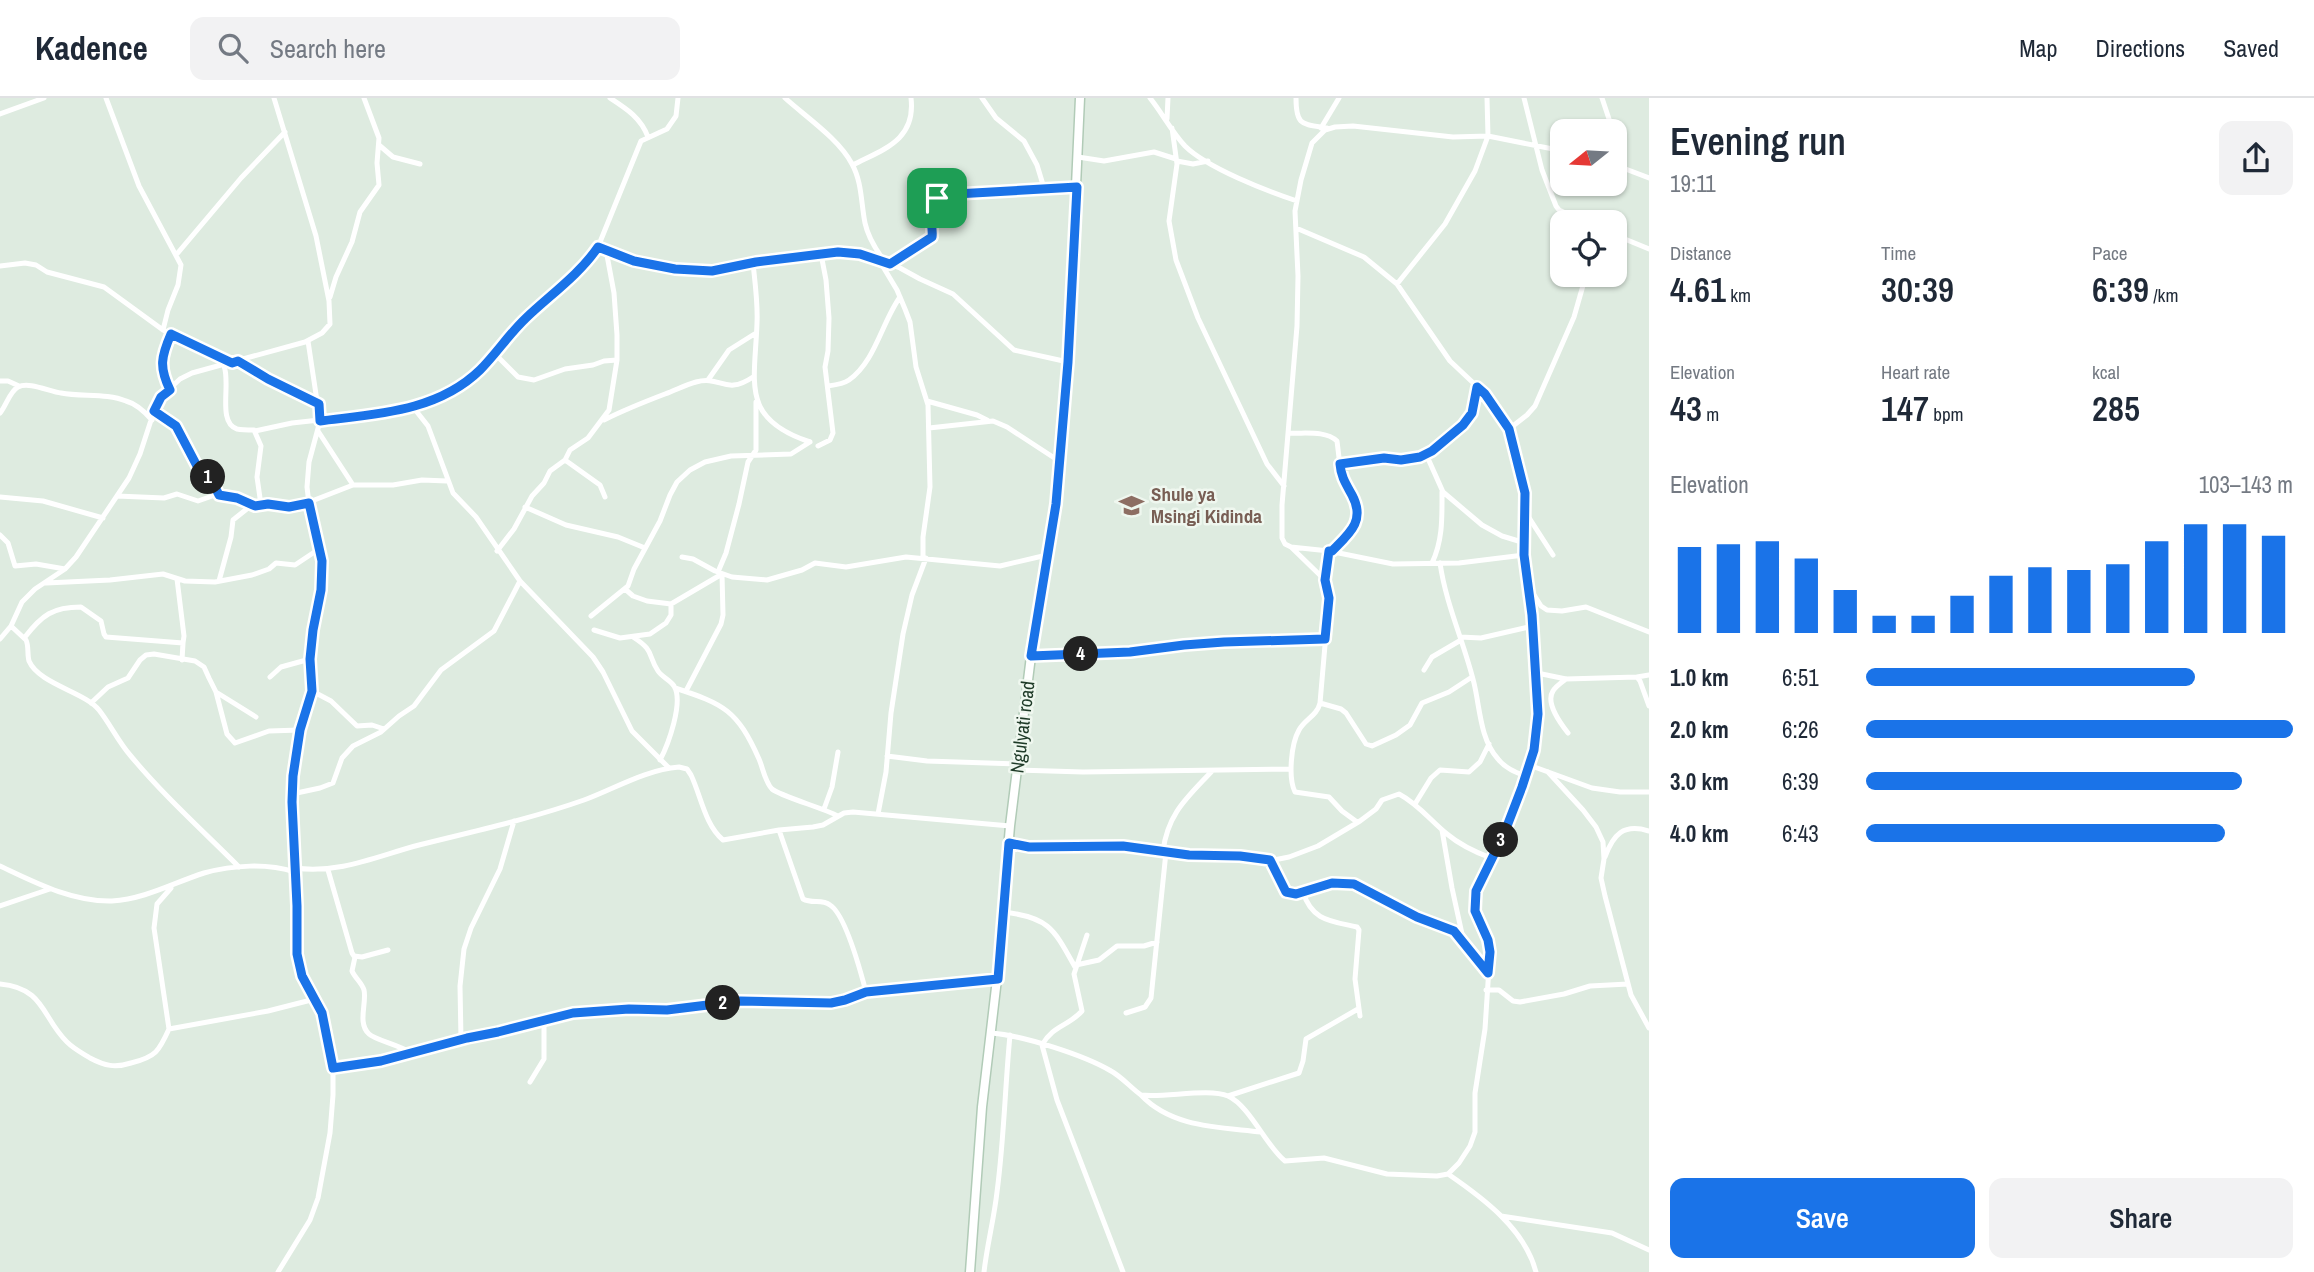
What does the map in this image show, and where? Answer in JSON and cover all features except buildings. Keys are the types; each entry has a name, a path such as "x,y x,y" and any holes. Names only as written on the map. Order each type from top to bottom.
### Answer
{"main road":[{"name":"Ngulyati road","path":"970,1272 982,1107 998,979 1010,826 1031,656 1056,504 1068,362 1080,98"}],"street":[{"path":"0,114 44,98"},
{"path":"106,98 139,186 176,255 181,270 163,330"},
{"path":"0,639 11,625 18,607 43,584 65,569 103,519 140,454 161,397 180,379 192,373 308,341 322,333 330,324 329,301 316,236 274,98"},
{"path":"329,301 336,277 352,242 360,212 379,185 379,145 375,124 364,98"},
{"path":"610,98 638,118 648,137"},
{"path":"224,366 228,379 227,420 238,430 255,431 283,424 413,407 458,387 478,372 517,326 577,272 598,247 641,141 667,129 676,116 678,98"},
{"path":"785,98 831,139 853,165 861,191 865,225 910,322 916,367 927,401 930,487 923,537 925,558 903,634 878,814"},
{"path":"853,165 899,140 910,120 911,98"},
{"path":"982,98 996,118 1024,141 1044,188"},
{"path":"1150,98 1186,147 1242,179 1297,201"},
{"path":"1167,121 1168,98"},
{"path":"1296,98 1300,121 1321,128 1353,126 1453,137 1488,136 1550,148"},
{"path":"1321,128 1339,98"},
{"path":"1397,284 1451,216 1475,171 1488,136 1488,98"},
{"path":"1524,98 1535,144 1559,210"},
{"path":"1602,98 1610,119"},
{"path":"1172,128 1177,160 1170,221 1175,260 1198,318 1267,464 1284,486"},
{"path":"1325,580 1285,544 1282,538 1297,327 1295,211 1312,144 1320,134 1329,129"},
{"path":"176,255 241,178 285,132"},
{"path":"379,145 393,157 420,164"},
{"path":"1078,156 1104,161 1154,152 1193,164 1208,161"},
{"path":"1628,170 1649,177"},
{"path":"884,262 932,237 929,207 934,200 956,194 1077,187"},
{"path":"1228,1096 1285,1161 1324,1158 1387,1174 1437,1177 1448,1174 1459,1163 1475,1132 1475,1093 1485,1029 1490,952 1488,940 1475,911 1476,891 1504,834 1534,750 1537,726 1537,673 1524,555 1525,493 1509,429 1485,394 1450,360 1397,284 1364,257 1296,228"},
{"path":"1627,240 1649,249"},
{"path":"598,247 634,261 675,269 712,271 838,252 860,254 884,262 953,294 1014,350 1068,362"},
{"path":"498,551 550,471 565,460 570,450 588,438 609,410 617,360 614,293 606,250"},
{"path":"818,446 830,440 833,433 825,367 828,351 828,302 821,254"},
{"path":"0,266 25,262 47,272 104,287 163,330 319,404"},
{"path":"686,691 721,624 723,615 720,573 744,488 748,462 756,442 753,263"},
{"path":"1509,429 1535,406 1574,317 1583,287"},
{"path":"828,386 842,383 855,374 875,347 887,315 900,297"},
{"path":"708,380 729,350 756,333"},
{"path":"170,390 162,369 171,334"},
{"path":"278,1272 310,1220 318,1198 330,1133 333,1095 333,1068 327,1030 316,999 302,976 297,954 292,794 300,730 312,691 310,659 321,590 322,561 309,503 309,462 320,421 308,341"},
{"path":"494,353 518,376 534,380 565,369 617,360"},
{"path":"603,420 685,385 708,380 730,386 744,383 754,377"},
{"path":"0,381 74,395 128,401 152,420"},
{"path":"0,413 19,386"},
{"path":"1340,464 1384,458 1401,460 1426,454 1463,425 1472,413 1477,387"},
{"path":"591,616 631,581 634,569 677,482 690,470 718,458 791,454 810,442 775,425 764,414 756,399"},
{"path":"927,401 1007,427 1059,461"},
{"path":"413,407 428,426 453,493 476,517 520,581 593,657 632,731 670,768"},
{"path":"154,411 176,426 197,466 223,497 243,499 258,505 289,507 309,503 353,485 447,481"},
{"path":"929,428 988,421"},
{"path":"255,431 261,446 257,477 258,505"},
{"path":"318,431 353,485"},
{"path":"1289,433 1322,434 1337,441 1340,474 1356,503 1358,515 1351,531 1330,551 1325,580 1329,598 1320,703 1316,713 1298,731 1291,769 1295,792 1329,797 1357,822"},
{"path":"1426,454 1441,488 1442,533 1432,563"},
{"path":"565,460 600,485 605,497"},
{"path":"1441,488 1482,525 1502,536 1525,543"},
{"path":"117,496 164,498 177,494 198,501 218,494"},
{"path":"0,497 43,501 103,519"},
{"path":"219,581 233,520 248,508 258,505"},
{"path":"525,507 566,525 618,537 645,548"},
{"path":"1525,513 1553,555"},
{"path":"0,535 8,543 15,566 36,564 65,569"},
{"path":"1291,547 1330,551 1393,564 1459,563 1524,555"},
{"path":"43,584 163,574 185,581 219,581 258,573 276,563 295,565 319,549"},
{"path":"682,557 693,559 720,573 742,578 768,579 802,570 815,563 846,567 906,557 1000,566 1047,555"},
{"path":"1440,563 1444,591 1472,677 1481,723 1489,744 1497,758 1509,769 1525,776"},
{"path":"625,589 633,596 647,601 671,604 720,573"},
{"path":"177,579 184,636 183,660"},
{"path":"292,794 333,783 342,758 354,746 384,729 414,706 441,670 494,631 520,581"},
{"path":"1528,585 1541,606 1547,610 1562,611 1586,607 1649,632"},
{"path":"594,630 620,638 650,634 666,623 671,615 671,604"},
{"path":"24,637 51,611 81,607 101,621 106,637 183,643"},
{"path":"11,625 24,637 29,647 29,660 37,670 99,710 119,741 152,780 239,867"},
{"path":"1424,670 1432,657 1460,638 1481,638 1533,626"},
{"path":"633,637 648,648 658,671 675,688 725,708 733,715 755,751 769,786 775,791 838,816"},
{"path":"1031,656 1130,652 1224,642 1325,639"},
{"path":"91,703 108,687 128,678 146,655 155,654 195,661 204,667 216,692 227,734 235,743 269,731 300,730"},
{"path":"270,677 281,667 310,659"},
{"path":"1537,673 1566,679 1649,675"},
{"path":"1320,703 1341,709 1366,744 1373,746 1410,725 1422,703 1449,692 1472,677"},
{"path":"1637,677 1649,706"},
{"path":"1566,679 1552,691 1551,697 1556,716 1568,733"},
{"path":"660,760 666,749 675,716 675,688"},
{"path":"312,691 331,701 357,726 372,725 384,729"},
{"path":"216,692 256,717"},
{"path":"1415,804 1436,772 1444,769 1469,772 1480,762 1489,744"},
{"path":"824,809 832,787 838,752"},
{"path":"887,756 1017,767 1212,771 1291,769"},
{"path":"1529,765 1592,789 1649,792"},
{"path":"1,867 50,889 91,900 111,901 134,898 206,873 239,867 328,870 514,821 588,798 631,779 670,768 687,769 709,822 723,841 823,825 838,816 853,812 1010,826"},
{"path":"1126,1013 1148,1005 1151,998 1164,852 1171,818 1179,805 1212,771"},
{"path":"1548,772 1596,827 1603,842 1601,878 1631,995 1649,1028"},
{"path":"1009,843 1029,847 1123,846 1270,860 1301,853 1357,822 1382,800 1396,794 1415,804 1442,830 1470,849 1491,858"},
{"path":"461,1040 460,986 464,949 471,928 500,869 514,821"},
{"path":"1604,859 1611,842 1619,833 1629,829 1649,831"},
{"path":"779,830 803,900 826,902 834,908 852,946 866,992"},
{"path":"1442,830 1464,945"},
{"path":"1270,860 1286,892 1290,894 1332,883 1354,884 1417,917 1454,931 1488,973"},
{"path":"328,870 355,957 352,971 364,990 363,1014 366,1031 369,1035 394,1043 411,1053"},
{"path":"0,984 22,990 37,1000 66,1041 76,1050 108,1066 149,1058 159,1048 169,1029 154,928 157,904 173,886"},
{"path":"0,906 50,889"},
{"path":"1303,892 1314,913 1359,930 1355,979 1360,1016"},
{"path":"1003,912 1041,920 1054,931 1076,967"},
{"path":"1087,935 1076,967 1075,983 1082,1011 1052,1030 1042,1045 1061,1111 1123,1272"},
{"path":"1076,967 1099,960 1117,946 1144,946 1157,942"},
{"path":"355,957 388,950"},
{"path":"333,1068 381,1061 573,1013 629,1009 667,1010 740,1001 831,1003 866,992 998,979"},
{"path":"1486,990 1499,990 1513,1001 1520,1002 1590,986 1628,984"},
{"path":"169,1029 268,1011 316,999"},
{"path":"1141,1095 1228,1096 1299,1073 1306,1039 1358,1009"},
{"path":"530,1082 544,1059 544,1021"},
{"path":"992,1033 1010,1035 1042,1045 1112,1071 1162,1112 1181,1120 1261,1132"},
{"path":"984,1272 997,1195 1010,1035"},
{"path":"1448,1174 1501,1216 1531,1256 1536,1272"},
{"path":"1501,1216 1612,1233 1649,1250"}],"place":[{"name":"Shule ya Msingi Kidinda","path":"1131,505"}],"route":[{"path":"1077,187 1068,362 1056,504 1031,656 1130,652 1224,642 1325,639 1329,598 1325,580 1329,551 1351,531 1358,515 1356,503 1340,474 1340,464 1384,458 1401,460 1420,457 1432,451 1463,425 1472,413 1477,387 1500,414 1509,429 1525,493 1524,555 1532,615 1538,714 1534,750 1522,787 1504,834 1476,891 1475,911 1488,940 1490,952 1488,973 1454,931 1417,917 1354,884 1332,883 1290,894 1276,875 1270,860 1240,856 1189,855 1123,846 1029,847 1009,843 998,979 866,992 831,1003 740,1001 667,1010 629,1009 573,1013 381,1061 333,1068 322,1013 302,976 297,954 292,802 300,730 312,691 310,659 321,590 322,561 309,503 289,507 268,504 255,506 237,498 219,495 209,477 197,466 176,426 154,411 161,397 170,390 164,377 162,360 171,334 232,363 238,361 319,404 320,421 383,413 429,402 458,387 478,372 517,326 577,272 598,247 634,261 675,269 712,271 830,252 860,254 890,264 932,237 929,207 937,198 956,194 1077,187"}]}
